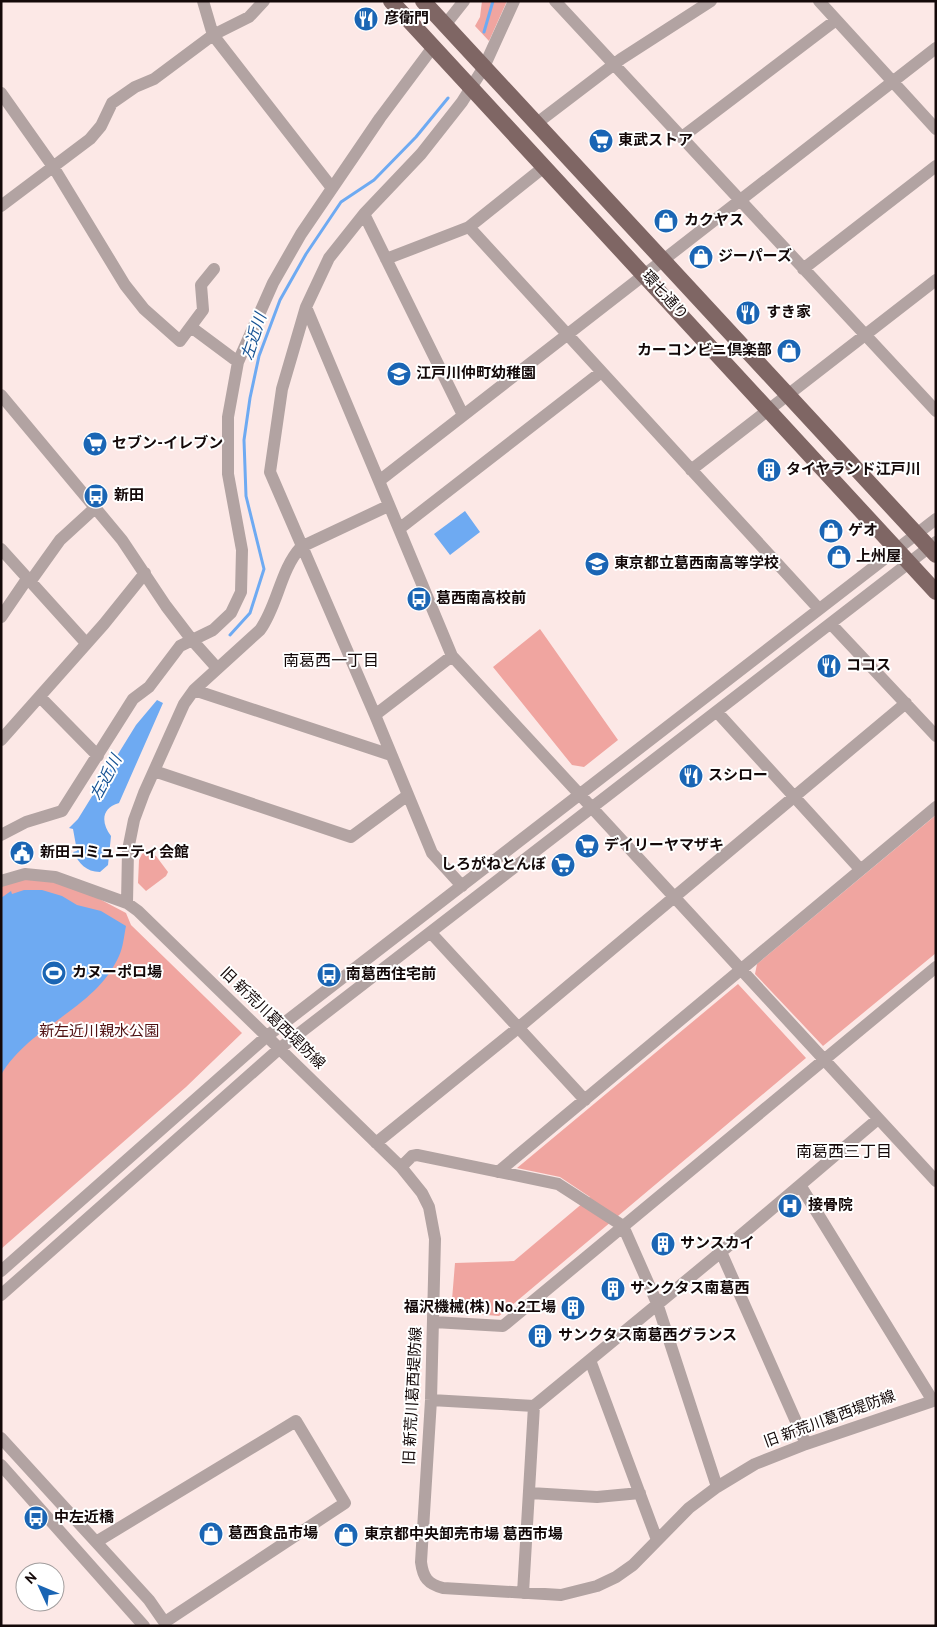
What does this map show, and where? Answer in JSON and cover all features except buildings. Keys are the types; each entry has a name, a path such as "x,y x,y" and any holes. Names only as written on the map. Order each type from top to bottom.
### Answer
{"main road":[{"name":"環七通り","path":"391,1 936,592"},
{"name":"環七通り","path":"423,1 916,534 933,548"}],"street":[{"path":"203,1 213,35 332,188"},
{"path":"1,206 54,168 90,139 101,126 112,103 135,86 154,79 213,35 249,16 264,1"},
{"path":"445,25 464,1"},
{"path":"462,886 432,852 270,472 282,389 306,306 329,258 364,214 421,154 472,88 484,67 514,1"},
{"path":"555,1 936,411"},
{"path":"537,123 614,64 711,1"},
{"path":"818,1 936,129"},
{"path":"682,137 836,20"},
{"path":"1,835 26,822 62,811 133,700 149,688 180,646 213,630 231,613 241,592 242,550 228,474 228,417 238,362 273,283 301,234 380,118 433,47"},
{"path":"378,481 936,48"},
{"path":"1,93 54,168 125,285 144,309 180,341 203,310 201,285 214,269"},
{"path":"803,269 936,166"},
{"path":"386,259 469,227 544,167"},
{"path":"364,214 463,415"},
{"path":"469,227 568,334 600,373 819,609"},
{"path":"691,470 936,280"},
{"path":"306,306 452,656 936,1181"},
{"path":"190,327 238,362"},
{"path":"399,529 600,373"},
{"path":"925,399 936,391"},
{"path":"3,401 96,507 122,540 192,640 217,668"},
{"path":"127,903 128,850 134,820 184,704 194,690 260,630 267,620 292,557 302,547 388,506"},
{"path":"1,617 60,540 96,507"},
{"path":"1,1271 266,1037 936,519"},
{"path":"1,1294 279,1049 593,809 908,562 933,548"},
{"path":"1,549 86,644"},
{"path":"1,740 104,624 145,573"},
{"path":"831,624 936,736"},
{"path":"375,715 452,656"},
{"path":"194,690 391,755"},
{"path":"40,697 98,756"},
{"path":"376,1143 518,1028 906,703"},
{"path":"717,712 860,869"},
{"path":"154,770 351,837 408,795"},
{"path":"498,1172 936,807"},
{"name":"旧 新荒川葛西堤防線","path":"1,881 24,874 40,875 69,882 127,903 138,911 401,1167 422,1193 432,1220 435,1239 431,1400 422,1573 433,1585 443,1588 561,1595 597,1586 616,1577 632,1565 690,1508 717,1486 755,1464 806,1444 934,1401"},
{"path":"431,933 585,1100"},
{"path":"434,1322 503,1326 936,967"},
{"path":"431,1400 534,1406 721,1252 878,1118"},
{"path":"401,1167 412,1156 417,1155 558,1184 623,1226 657,1303 717,1486"},
{"path":"800,1185 934,1401"},
{"path":"721,1252 806,1444"},
{"path":"590,1360 658,1540"},
{"path":"523,1593 534,1406"},
{"path":"1,1438 96,1542 149,1600 166,1624 345,1503 296,1421 96,1542"},
{"path":"1,1465 144,1626"},
{"path":"530,1493 597,1497 640,1493"}],"green space":[{"path":"482,1 507,1 489,41 475,26 480,17"},
{"path":"540,629 618,740 584,767 572,765 493,667"},
{"path":"936,815 936,953 823,1046 755,974 757,964"},
{"path":"146,852 156,856 168,872 166,876 146,891 138,883 139,860 142,854"},
{"name":"新左近川親水公園","path":"25,878 41,878 90,894 126,913 131,925 242,1033 186,1087 1,1249 1,886"},
{"path":"738,984 806,1058 499,1316 451,1312 455,1263 514,1261 590,1197 560,1177 517,1168"}],"water":[{"path":"465,511 480,532 450,555 434,534"},
{"path":"157,700 163,703 119,803 109,808 104,816 104,821 111,836 108,865 100,872 87,869 80,863 73,852 77,851 73,829 69,828 78,819 136,725"},
{"name":"カヌーポロ場","path":"24,890 42,890 62,896 77,905 101,911 126,926 120,953 108,975 79,1004 28,1043 13,1058 1,1075 1,898 11,891 12,894"}],"waterway":[{"name":"左近川","path":"484,32 493,1"},
{"name":"左近川","path":"230,635 250,613 264,569 246,496 244,440 259,356 280,300 306,254 341,202 374,180 416,137 448,98"}],"place":[{"name":"彦衛門","path":"366,19"},
{"name":"東武ストア","path":"601,141"},
{"name":"カクヤス","path":"666,221"},
{"name":"ジーパーズ","path":"701,257"},
{"name":"すき家","path":"748,313"},
{"name":"カーコンビニ倶楽部","path":"789,351"},
{"name":"江戸川仲町幼稚園","path":"399,374"},
{"name":"セブン-イレブン","path":"95,444"},
{"name":"タイヤランド江戸川","path":"769,470"},
{"name":"新田","path":"96,496"},
{"name":"ゲオ","path":"831,531"},
{"name":"上州屋","path":"839,557"},
{"name":"東京都立葛西南高等学校","path":"597,564"},
{"name":"葛西南高校前","path":"419,599"},
{"name":"ココス","path":"829,666"},
{"name":"スシロー","path":"691,776"},
{"name":"デイリーヤマザキ","path":"587,846"},
{"name":"新田コミュニティ会館","path":"22,853"},
{"name":"しろがねとんぼ","path":"563,865"},
{"name":"カヌーポロ場","path":"54,973"},
{"name":"南葛西住宅前","path":"329,975"},
{"name":"接骨院","path":"790,1206"},
{"name":"サンスカイ","path":"663,1244"},
{"name":"サンクタス南葛西","path":"613,1289"},
{"name":"福沢機械(株) No.2工場","path":"573,1308"},
{"name":"サンクタス南葛西グランス","path":"540,1336"},
{"name":"中左近橋","path":"36,1518"},
{"name":"葛西食品市場","path":"211,1534"},
{"name":"東京都中央卸売市場 葛西市場","path":"346,1535"}],"district":[{"name":"南葛西一丁目","path":"331,662"},
{"name":"南葛西三丁目","path":"844,1153"}]}
